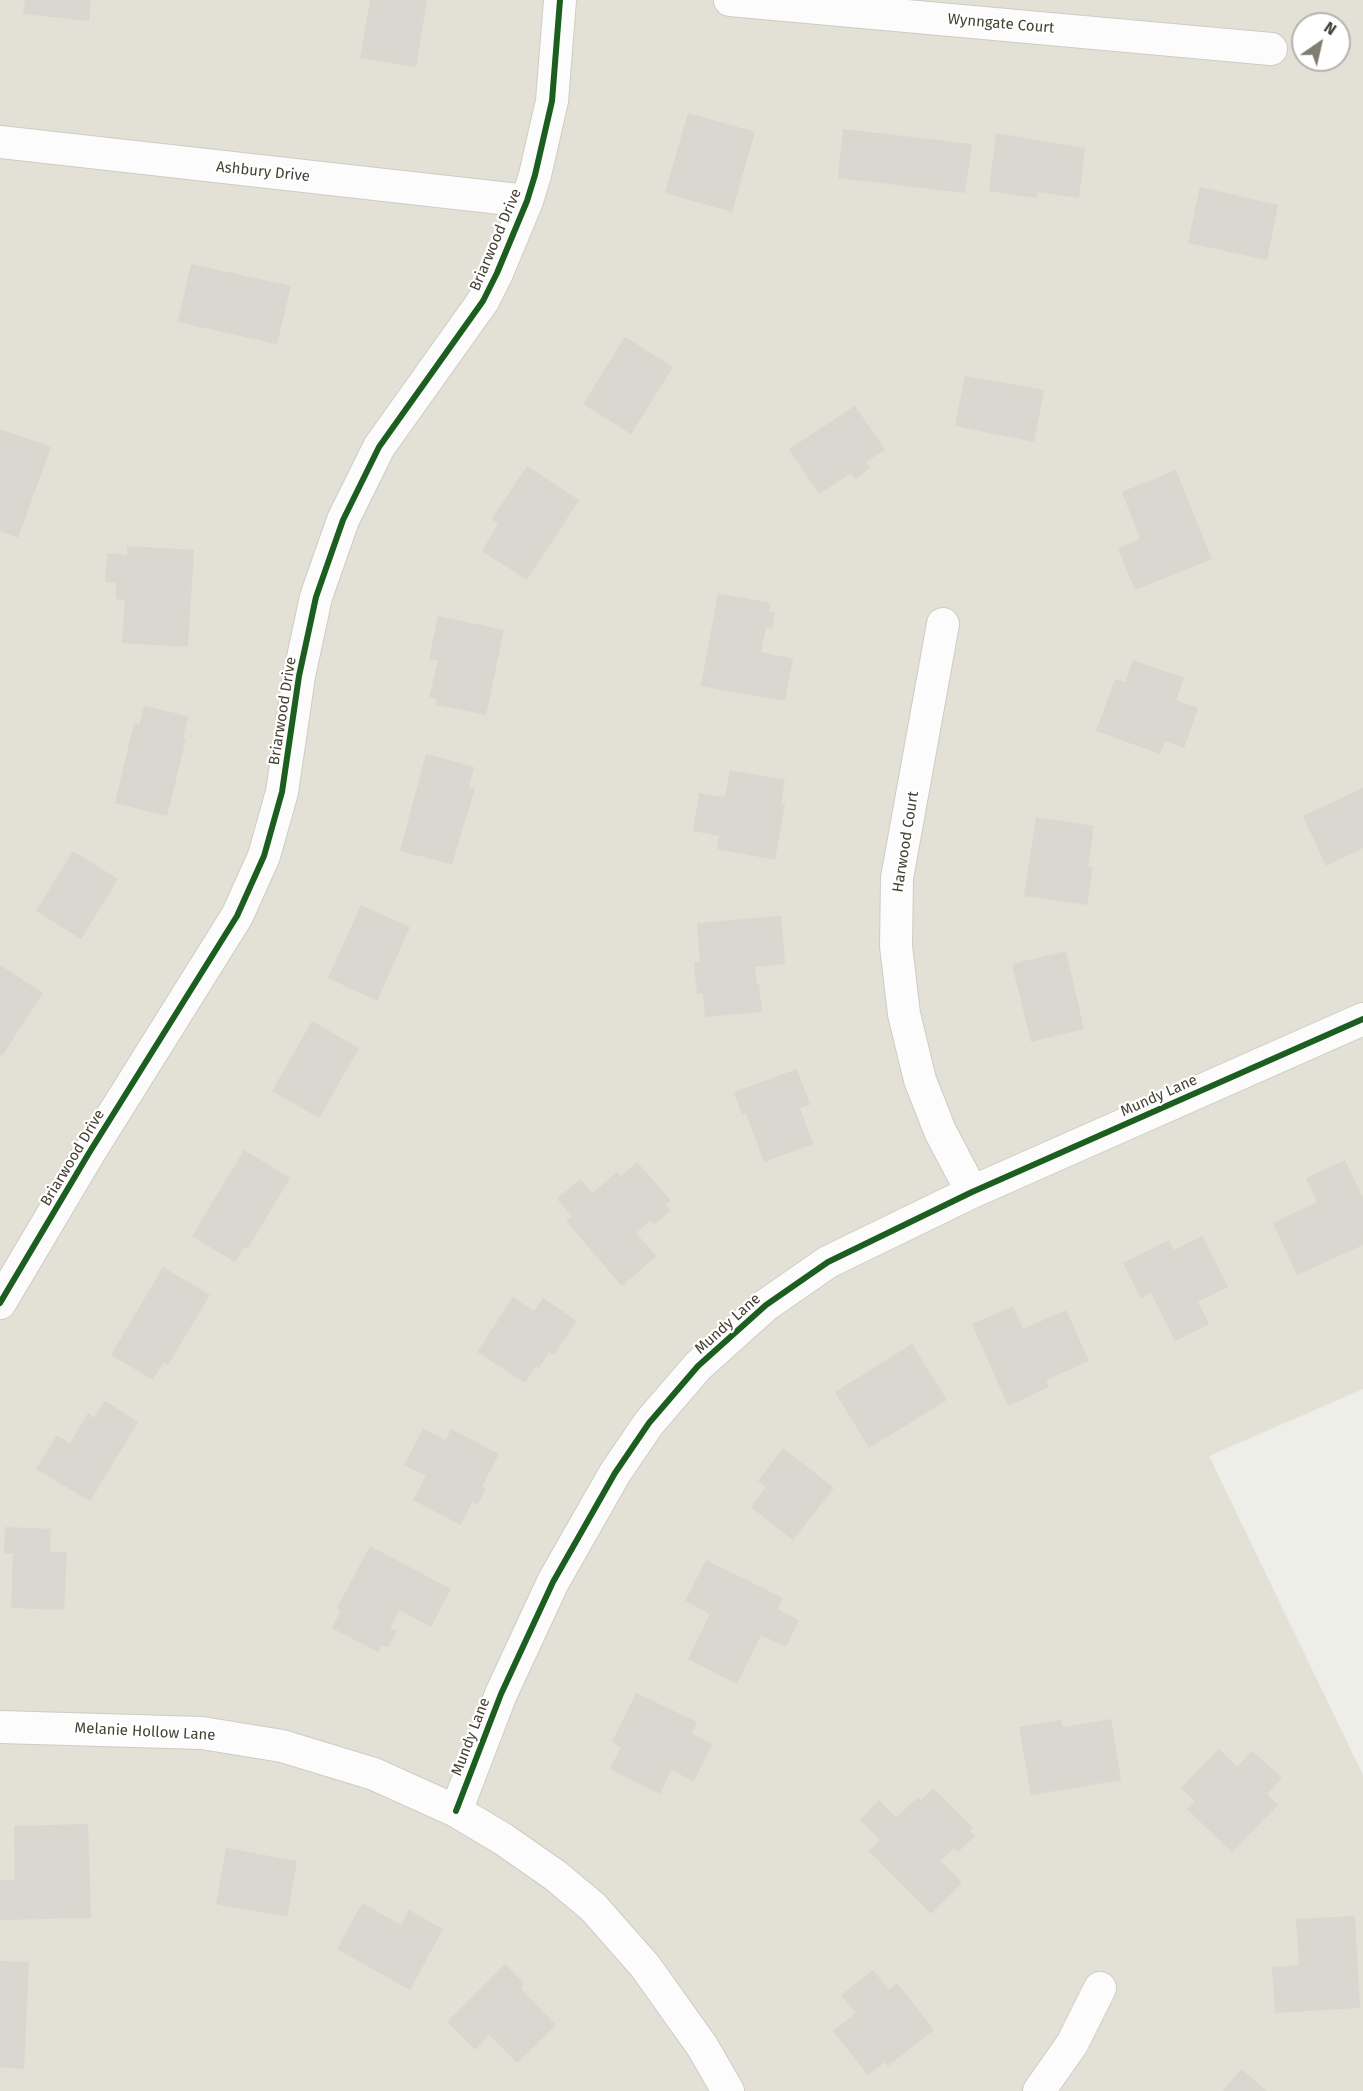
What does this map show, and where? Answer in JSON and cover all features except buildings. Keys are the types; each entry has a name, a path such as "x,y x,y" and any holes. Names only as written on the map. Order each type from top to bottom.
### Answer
{"street":[{"name":"Briarwood Drive","path":"0,1303 89,1153 237,916 264,856 282,792 299,676 314,608 343,520 379,447 483,301 497,273 527,201 535,175 552,101 560,0"},
{"name":"Wynngate Court","path":"730,0 1270,49"},
{"name":"Ashbury Drive","path":"0,142 527,201"},
{"name":"Harwood Court","path":"943,624 897,878 896,946 904,1014 920,1080 939,1131 972,1192"},
{"name":"Mundy Lane","path":"456,1811 501,1694 553,1582 615,1473 649,1423 698,1366 766,1305 828,1262 972,1192 1363,1019"},
{"name":"Melanie Hollow Lane","path":"0,1727 202,1733 282,1746 374,1774 456,1811 521,1851 593,1907 645,1966 702,2046 728,2091"},
{"path":"1039,2091 1072,2044 1100,1988"}],"shaded area":[{"path":"0,0 1363,0 1363,1389 1209,1456 1363,1775 1363,2091 0,2091"}],"cycle path":[{"path":"0,1303 89,1153 237,916 264,856 282,792 299,676 316,597 343,520 379,447 483,301 527,201 552,101 560,0"},
{"path":"456,1811 501,1694 553,1582 615,1473 649,1423 698,1366 766,1305 828,1262 972,1192 1363,1019"}]}
